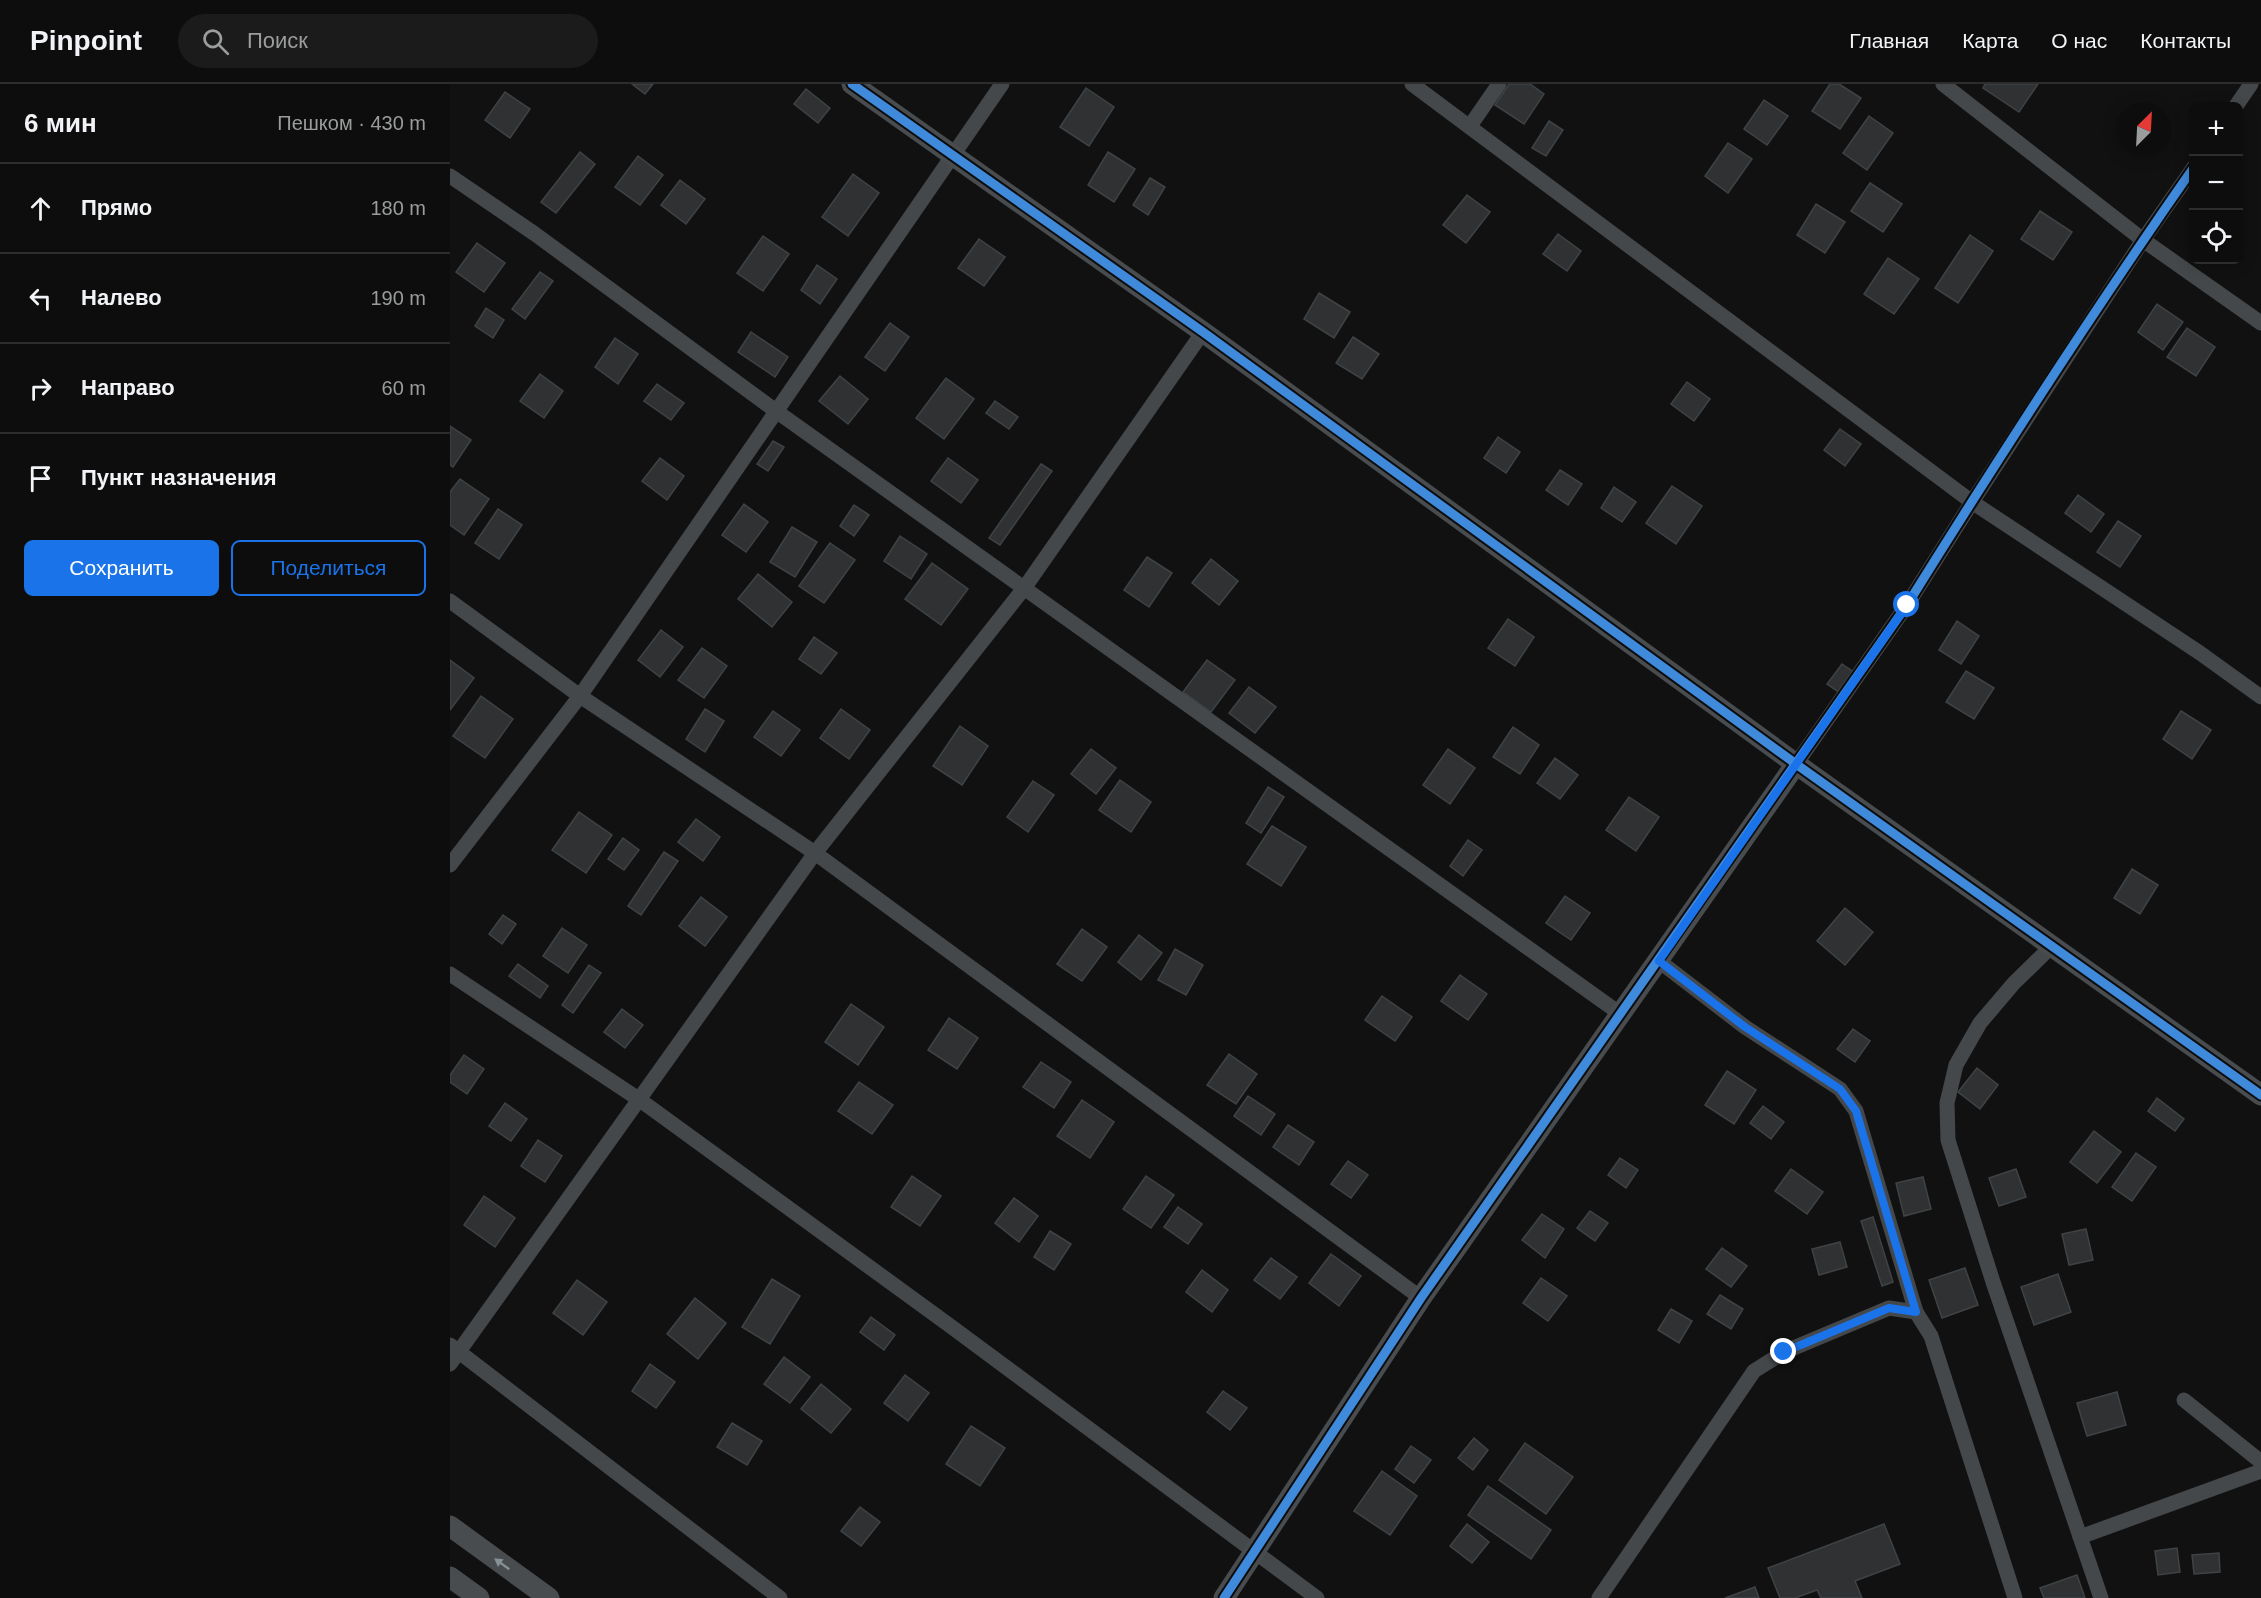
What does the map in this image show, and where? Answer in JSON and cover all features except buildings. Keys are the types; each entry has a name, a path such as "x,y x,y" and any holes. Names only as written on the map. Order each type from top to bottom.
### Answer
{"street":[{"path":"852,84 1203,332 1796,764 2261,1095"},
{"path":"450,865 579,696 1002,84"},
{"path":"1412,84 1972,502 2200,653 2261,697"},
{"path":"1470,126 1500,84"},
{"path":"1943,84 2143,240 2261,323"},
{"path":"2239,102 2252,84"},
{"path":"1224,1598 1421,1298 1622,1015 1907,605 1972,502 2189,173"},
{"path":"450,176 535,234 776,411 1622,1015"},
{"path":"780,1598 453,1353 640,1100 815,853 1025,587 1203,332"},
{"path":"450,601 579,696 815,853 1421,1298"},
{"path":"2052,946 2014,983 1980,1023 1956,1065 1947,1103 1948,1140 2101,1598"},
{"path":"1659,961 1745,1027 1840,1089 1856,1111 1916,1312 1931,1336 2015,1598"},
{"path":"450,974 640,1100 950,1325 1317,1598"},
{"path":"1599,1598 1754,1371 1784,1352 1889,1308 1916,1312"},
{"path":"2184,1400 2261,1462"},
{"path":"2080,1537 2261,1471"},
{"path":"450,1526 549,1598"},
{"path":"450,1577 479,1598"}],"cycle path":[{"path":"852,84 1203,332 1796,764 2261,1095"},
{"path":"1224,1598 1421,1298 1907,605 2048,384 2189,174"}],"route":[{"path":"1784,1352 1889,1308 1916,1312 1856,1111 1840,1089 1745,1027 1659,961 1907,605"}]}
